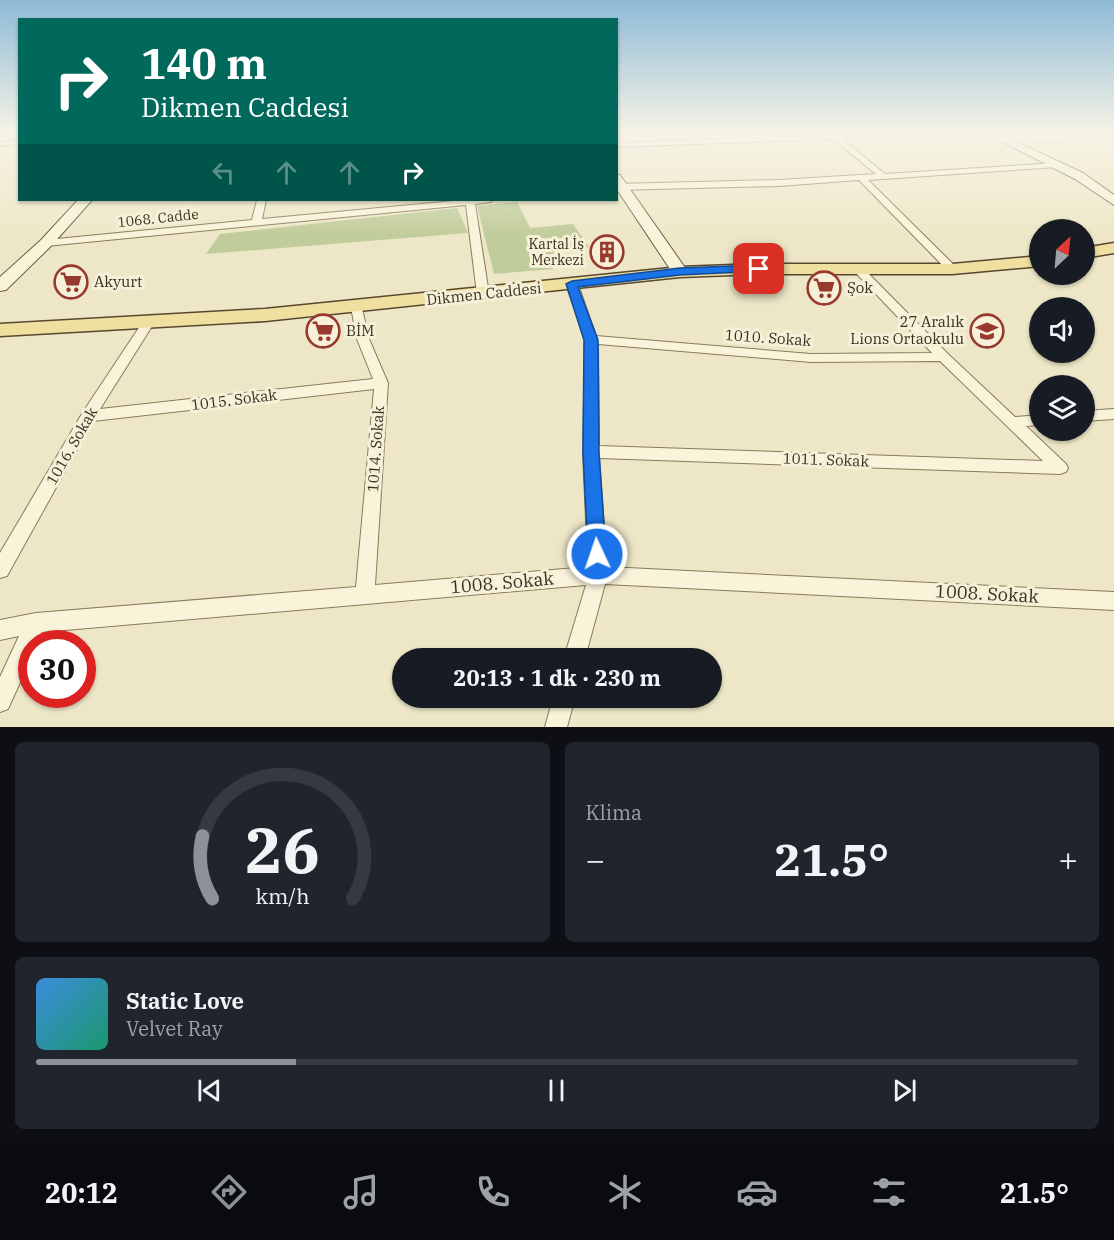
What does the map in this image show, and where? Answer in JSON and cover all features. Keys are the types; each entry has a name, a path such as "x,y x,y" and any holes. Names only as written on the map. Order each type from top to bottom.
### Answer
{"main road":[{"path":"1062,168 1114,201"},
{"path":"618,184 680,272"},
{"path":"0,286 46,243 84,201"},
{"path":"1095,251 1114,248"},
{"name":"Dikmen Caddesi","path":"0,330 148,324 357,307 680,272 759,269 952,269 1029,262"}],"street":[{"path":"873,168 883,176"},
{"path":"618,184 861,178 1011,168"},
{"path":"861,178 952,269"},
{"path":"257,222 261,201"},
{"path":"470,201 483,294"},
{"name":"1068. Cadde","path":"46,243 470,201"},
{"path":"859,270 943,357 1014,422 1029,421"},
{"path":"572,284 591,340 591,452 598,575 578,648"},
{"name":"1014. Sokak","path":"357,307 363,339 381,383 365,595"},
{"name":"1016. Sokak","path":"0,570 88,416 148,324"},
{"name":"1010. Sokak","path":"591,340 811,358 943,357"},
{"name":"1015. Sokak","path":"88,416 381,383"},
{"path":"1095,415 1114,414"},
{"name":"1011. Sokak","path":"591,452 1060,468 1014,422"},
{"name":"1008. Sokak","path":"0,630 36,624 598,575 1114,601"},
{"path":"0,701 36,624"},
{"path":"556,727 561,708"}],"green space":[{"path":"517,202 530,228 573,224 589,247 564,250 548,255 553,269 494,274 477,206"},
{"path":"457,208 468,233 206,254 220,234"}],"place":[{"name":"Kartal İş Merkezi","path":"607,252"},
{"name":"Akyurt","path":"71,282"},
{"name":"Şok","path":"824,288"},
{"name":"BİM","path":"323,331"},
{"name":"27 Aralık Lions Ortaokulu","path":"987,331"}],"route":[{"path":"597,554 591,452 591,340 572,284 680,272 759,269"}]}
